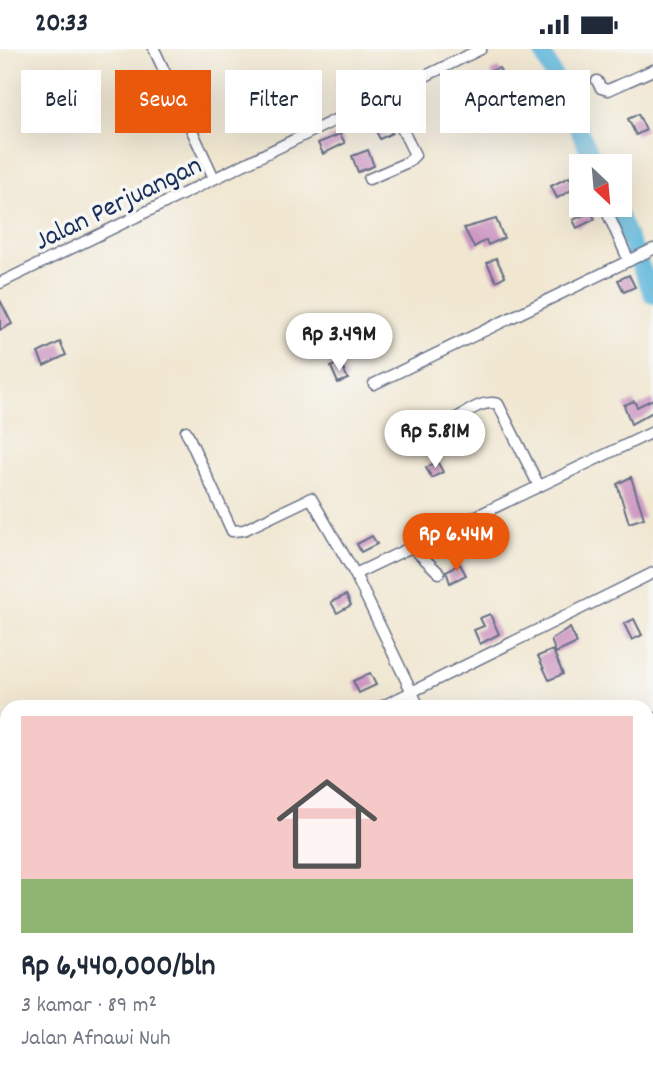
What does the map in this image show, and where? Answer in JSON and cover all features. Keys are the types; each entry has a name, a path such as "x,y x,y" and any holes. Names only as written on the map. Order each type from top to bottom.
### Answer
{"street":[{"path":"154,49 214,179"},
{"name":"Jalan Perjuangan","path":"426,76 481,49"},
{"path":"597,81 601,88 608,90 653,70"},
{"name":"Jalan Perjuangan","path":"0,283 336,120"},
{"path":"369,179 408,162 415,155 404,133"},
{"path":"610,217 631,260"},
{"path":"374,384 648,251"},
{"path":"455,419 480,405 491,402 498,404 540,486"},
{"path":"186,431 232,531 244,530 310,498 355,574 416,700"},
{"path":"355,574 653,432"},
{"path":"411,546 439,573"},
{"path":"396,700 653,573"}],"building":[{"path":"638,114 646,130 636,135 628,119"},
{"path":"377,133 392,133 380,139"},
{"path":"340,134 345,143 323,154 318,143"},
{"path":"368,150 374,166 358,172 352,156"},
{"path":"569,177 569,191 557,198 551,186"},
{"path":"580,217 595,219 577,228 573,220"},
{"path":"496,219 504,238 488,245 486,240 474,247 464,228"},
{"path":"496,258 505,276 496,281 487,263"},
{"path":"629,275 635,287 624,292 618,280"},
{"path":"0,300 12,324 0,330"},
{"path":"60,342 66,355 44,366 38,353"},
{"path":"340,362 348,379 338,383 331,367"},
{"path":"653,399 653,412 631,424 624,405 634,401 637,407"},
{"path":"437,461 443,472 432,478 426,468"},
{"path":"631,477 644,518 629,523 617,484"},
{"path":"372,536 377,544 361,552 357,544"},
{"path":"460,564 466,575 450,583 446,571"},
{"path":"346,595 351,605 337,613 331,602"},
{"path":"490,614 499,634 480,644 474,630 484,626 480,618"},
{"path":"634,619 642,635 632,640 624,624"},
{"path":"570,628 577,643 556,653 551,640"},
{"path":"553,650 563,674 549,680 538,656"},
{"path":"370,673 376,685 359,693 353,681"}],"waterway":[{"path":"541,49 590,154"},
{"path":"619,217 653,295"}]}
